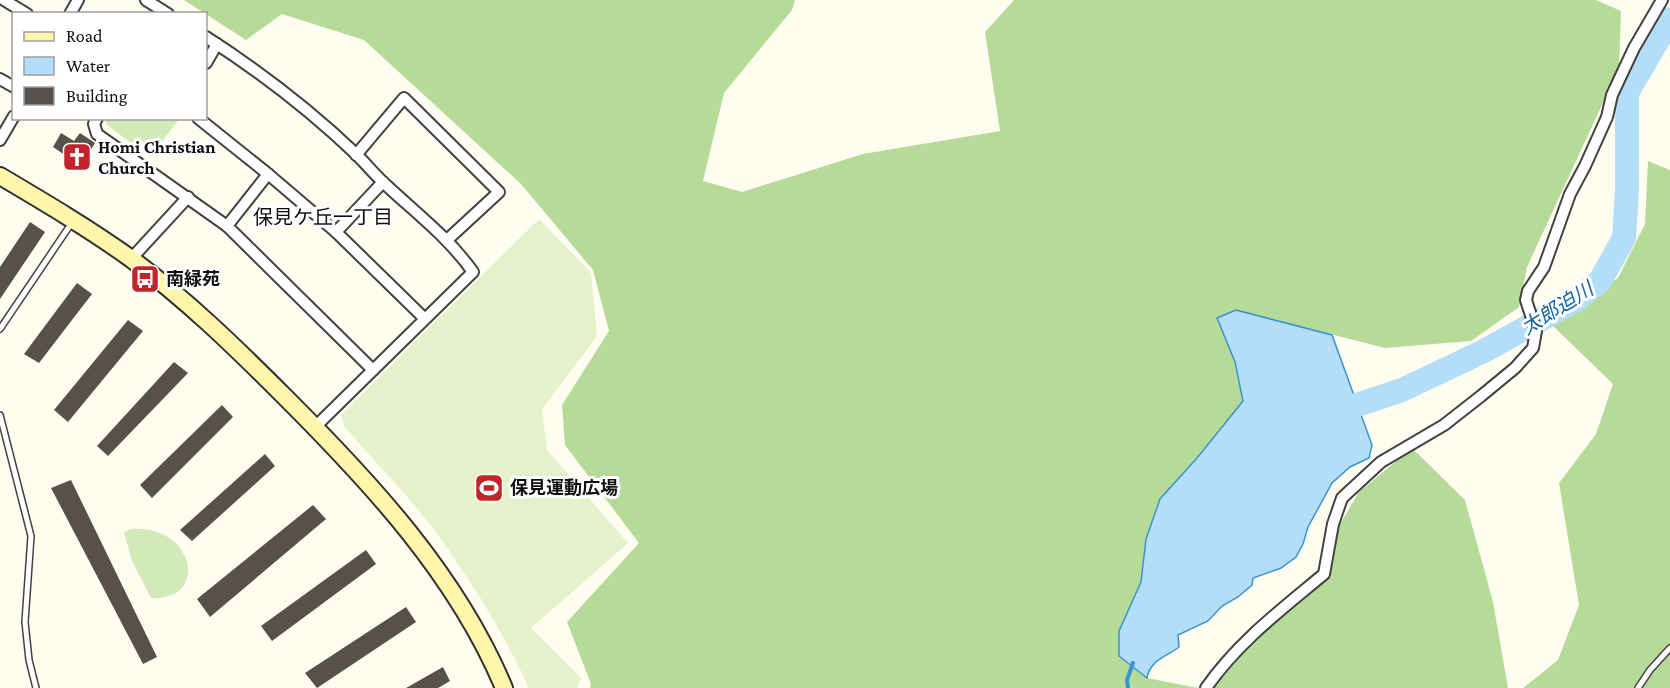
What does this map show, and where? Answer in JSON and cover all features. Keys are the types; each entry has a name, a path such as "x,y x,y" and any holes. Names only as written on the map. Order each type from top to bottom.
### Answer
{"street":[{"path":"4,0 24,12"},
{"path":"146,0 155,10"},
{"path":"1206,688 1229,657 1265,623 1324,574 1332,524 1342,498 1381,462 1444,425 1515,368 1533,348 1536,331 1526,300 1528,291 1544,267 1570,194 1607,117 1612,96 1634,48 1662,0"},
{"path":"207,38 285,93 356,154 383,182 447,240 473,272 315,427"},
{"path":"207,61 217,44"},
{"path":"356,154 404,98 499,192 447,240"},
{"path":"0,140 12,120"},
{"path":"96,120 94,124 97,134 227,226 373,370"},
{"path":"200,120 336,232 424,318"},
{"path":"227,226 268,174"},
{"path":"0,176 74,220 131,259 198,314 315,427 392,511 442,575 493,660 504,688"},
{"path":"336,232 383,182"},
{"path":"131,259 188,197"}],"lane":[{"path":"0,329 74,220"},
{"path":"0,415 32,536 25,622 29,660 36,688"},
{"path":"1638,688 1650,670 1670,648"}],"green space":[{"path":"184,0 795,0 792,10 724,93 703,181 742,192 863,154 1000,131 985,32 1014,0 1596,0 1621,11 1619,68 1527,267 1519,307 1471,341 1385,348 1237,310 1217,318 1235,362 1243,401 1160,499 1146,539 1141,582 1119,631 1119,656 1147,678 1198,688 590,688 591,684 567,622 639,543 565,445 562,405 609,331 593,270 521,184 364,40 282,14 246,40 207,15 207,12 203,12"},
{"path":"106,120 178,120 150,157 107,125"},
{"path":"1648,161 1670,170 1670,688 1523,688 1558,660 1579,605 1559,483 1596,434 1613,384 1552,325 1618,278 1645,224"},
{"name":"保見運動広場","path":"539,219 591,273 597,336 542,409 547,450 628,543 531,628 581,678 577,688 529,688 497,625 459,565 422,514 345,427 341,415"},
{"path":"1412,448 1465,500 1493,602 1508,688 1211,688 1230,657 1329,576 1339,526 1359,492"},
{"path":"132,529 154,531 170,539 181,550 187,564 187,577 182,588 169,596 151,598 132,561 124,532"}],"water":[{"path":"1236,310 1332,335 1372,445 1369,458 1350,467 1332,483 1308,527 1296,557 1281,568 1253,578 1252,585 1238,597 1222,606 1208,621 1178,635 1179,647 1155,663 1147,678 1119,656 1119,631 1141,582 1146,539 1160,499 1243,401 1235,362 1217,318"}],"building":[{"name":"Homi Christian Church","path":"61,133 74,141 80,133 95,143 81,166 53,147"},
{"path":"30,222 45,232 0,299 0,267"},
{"path":"77,283 92,294 39,363 24,354"},
{"path":"128,320 143,331 68,422 54,410"},
{"path":"174,362 188,373 108,456 97,446"},
{"path":"222,405 233,417 152,498 140,485"},
{"path":"265,454 275,466 192,541 180,530"},
{"path":"71,480 157,657 143,664 51,488"},
{"path":"313,505 326,519 210,617 197,599"},
{"path":"366,550 376,564 272,641 261,626"},
{"path":"406,607 416,622 317,688 305,673"},
{"path":"443,667 450,681 438,688 406,688"}],"waterway":[{"name":"太郎迫川","path":"1357,405 1402,390 1484,351 1576,300 1600,281 1624,238 1627,190 1627,93 1670,19"},
{"path":"1128,688 1127,680 1133,663"}],"place":[{"name":"Homi Christian Church","path":"77,157"},
{"name":"南緑苑","path":"145,279"},
{"name":"保見運動広場","path":"489,488"}],"district":[{"name":"保見ケ丘一丁目","path":"323,217"}]}
